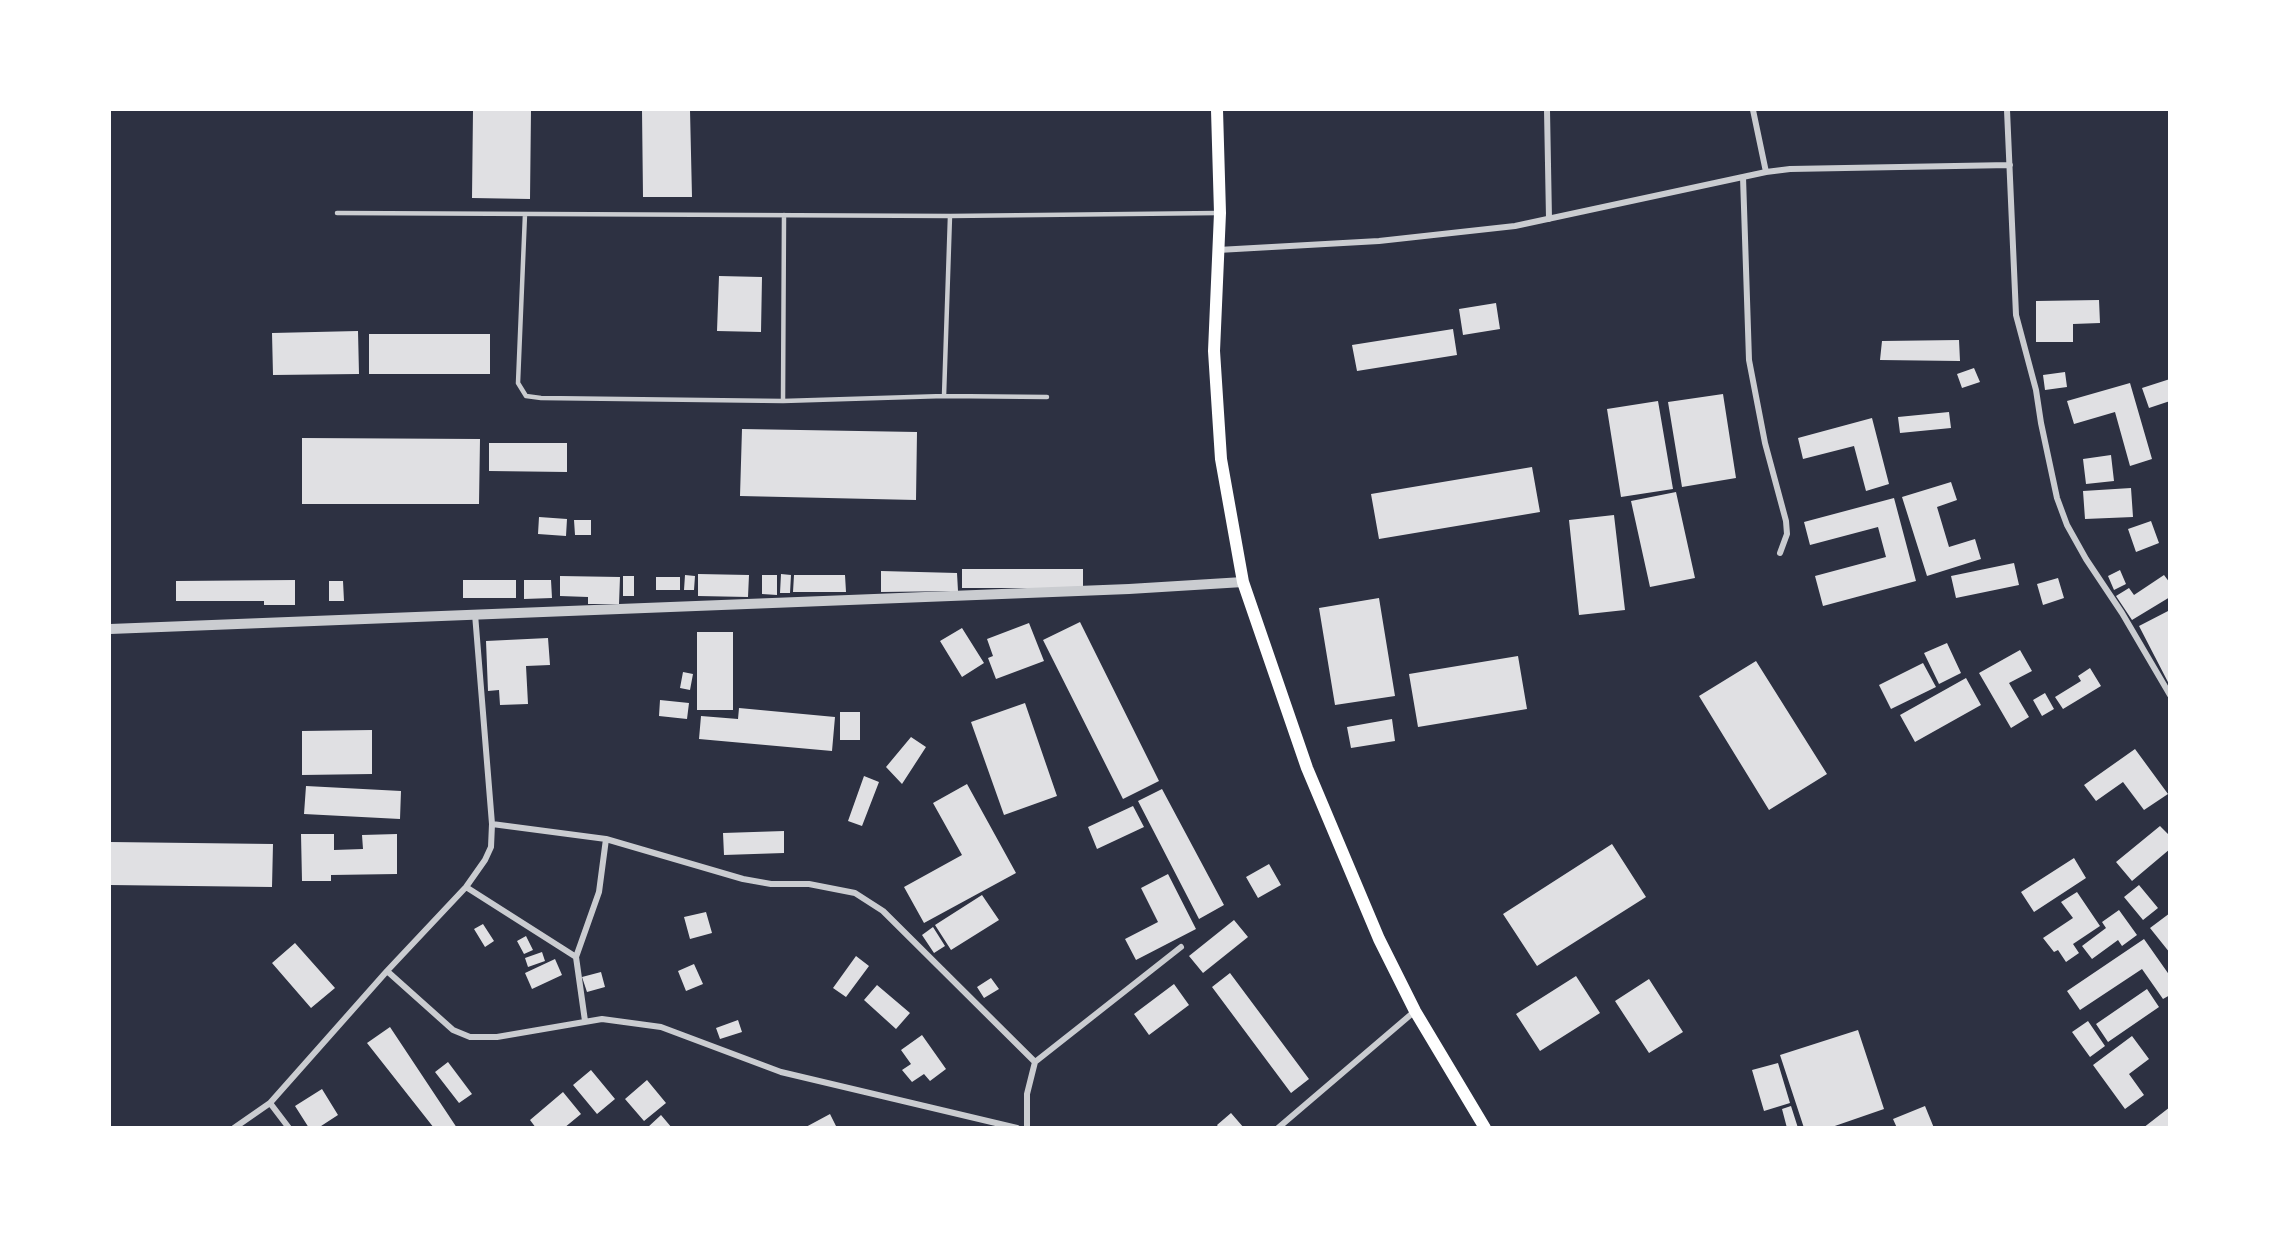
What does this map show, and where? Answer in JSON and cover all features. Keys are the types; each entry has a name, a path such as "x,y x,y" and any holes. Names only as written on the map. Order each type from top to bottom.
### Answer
{"main road":[{"path":"1217,110 1220,213 1214,351 1221,459 1243,582 1273,674 1339,847 1379,939 1414,1011 1485,1128"}],"street":[{"path":"1547,110 1549,219"},
{"path":"1753,110 1766,172"},
{"path":"2007,110 2016,315 2036,390 2057,498 2067,525 2086,559 2122,613 2169,695"},
{"path":"1218,250 1412,238 1515,226 1701,188 1766,172 2010,165"},
{"path":"1743,177 1749,360 1765,443 1786,521 1787,534 1780,553"},
{"path":"110,629 1129,589 1243,582"},
{"path":"234,1128 270,1103 387,971 466,887 479,871 488,854 491,847 492,824 475,614"},
{"path":"492,824 606,839 743,879 771,884 809,884 855,893 883,911 1035,1062"},
{"path":"585,1021 576,957 599,892 606,839"},
{"path":"466,887 576,957"},
{"path":"1027,1128 1027,1094 1035,1062 1181,947"},
{"path":"387,971 453,1030 470,1037 497,1037 602,1019 661,1027 781,1072 1017,1128"},
{"path":"1278,1128 1414,1011"},
{"path":"270,1103 289,1128"}],"lane":[{"path":"337,213 950,216 1220,213"},
{"path":"525,214 518,383 526,396 783,401 944,396 1047,397"},
{"path":"783,401 784,215"},
{"path":"944,396 950,216"}],"building":[{"path":"473,110 531,110 530,199 472,198"},
{"path":"642,110 690,110 692,197 643,197"},
{"path":"719,276 762,277 761,332 717,331"},
{"path":"2099,300 2100,323 2073,324 2073,342 2036,342 2036,301"},
{"path":"1496,303 1500,329 1463,335 1459,309"},
{"path":"1453,329 1457,355 1357,371 1352,345"},
{"path":"358,331 359,374 273,375 272,333"},
{"path":"369,334 490,334 490,374 369,374"},
{"path":"1959,340 1960,361 1880,360 1882,341"},
{"path":"1974,368 1980,382 1962,388 1957,374"},
{"path":"2065,372 2067,387 2045,390 2043,375"},
{"path":"2170,379 2170,401 2149,408 2142,388"},
{"path":"2130,383 2152,459 2130,466 2115,412 2074,424 2067,401"},
{"path":"1723,394 1736,478 1682,487 1668,402"},
{"path":"1658,401 1673,489 1621,497 1607,409"},
{"path":"1949,412 1951,428 1900,433 1898,417"},
{"path":"1872,418 1889,484 1866,491 1854,446 1803,459 1798,438"},
{"path":"742,429 917,432 916,500 740,496"},
{"path":"302,438 480,439 479,504 302,504"},
{"path":"489,443 567,443 567,472 489,471"},
{"path":"2111,455 2114,481 2086,484 2083,459"},
{"path":"1532,467 1540,512 1379,539 1371,494"},
{"path":"1951,482 1957,500 1937,507 1949,547 1975,539 1981,559 1927,576 1902,497"},
{"path":"2131,488 2133,517 2085,519 2083,491"},
{"path":"1676,492 1695,578 1650,587 1631,501"},
{"path":"1894,498 1916,581 1823,606 1815,576 1886,557 1878,527 1810,545 1804,522"},
{"path":"1614,515 1625,610 1579,615 1569,520"},
{"path":"539,517 567,519 566,536 538,534"},
{"path":"574,520 591,520 591,535 575,535"},
{"path":"2151,521 2159,543 2136,552 2128,529"},
{"path":"2014,563 2019,585 1956,598 1951,576"},
{"path":"962,569 1083,569 1083,588 962,588"},
{"path":"2120,570 2126,584 2114,590 2108,576"},
{"path":"881,571 957,573 958,591 881,592"},
{"path":"698,574 749,575 748,597 698,596"},
{"path":"781,574 791,575 790,593 780,593"},
{"path":"685,575 695,576 694,590 684,590"},
{"path":"762,575 777,575 777,595 762,594"},
{"path":"794,575 845,575 846,592 793,592"},
{"path":"2164,575 2170,583 2170,597 2132,620 2116,596 2129,588 2134,595"},
{"path":"560,576 620,577 619,604 588,604 588,597 560,596"},
{"path":"623,576 634,576 634,596 623,596"},
{"path":"656,577 680,577 680,590 656,590"},
{"path":"2058,578 2064,598 2043,605 2037,584"},
{"path":"295,580 295,605 264,605 264,601 176,601 176,581"},
{"path":"463,580 516,580 516,598 463,598"},
{"path":"524,580 551,580 552,598 524,599"},
{"path":"329,581 343,581 344,601 329,601"},
{"path":"1379,598 1395,696 1335,705 1319,608"},
{"path":"2170,610 2169,636 2170,686 2139,626"},
{"path":"1080,622 1159,781 1123,799 1043,640"},
{"path":"1029,623 1044,661 996,679 988,658 993,656 987,639"},
{"path":"962,628 984,663 962,677 940,641"},
{"path":"697,632 733,632 733,710 697,710"},
{"path":"548,638 550,665 526,666 528,704 500,705 499,690 488,691 486,641"},
{"path":"1947,643 1961,673 1939,684 1924,653"},
{"path":"2020,650 2032,671 2009,683 2029,717 2011,728 1979,673"},
{"path":"1518,656 1527,709 1418,727 1409,674"},
{"path":"1756,661 1827,774 1769,810 1699,696"},
{"path":"1923,663 1936,687 1891,709 1879,685"},
{"path":"2090,668 2101,686 2063,709 2055,697 2081,681 2078,676"},
{"path":"683,672 693,674 690,690 680,688"},
{"path":"1966,678 1981,705 1915,742 1900,715"},
{"path":"2045,693 2054,709 2042,716 2033,700"},
{"path":"660,700 689,703 687,719 659,716"},
{"path":"1025,703 1057,796 1004,815 971,722"},
{"path":"739,708 835,717 832,751 699,739 701,716 738,719"},
{"path":"840,712 860,712 860,740 840,740"},
{"path":"1392,719 1395,741 1351,748 1347,727"},
{"path":"372,730 372,774 302,775 302,731"},
{"path":"911,737 926,747 902,784 886,767"},
{"path":"2135,749 2168,794 2144,810 2123,782 2096,801 2084,785"},
{"path":"864,776 879,782 862,826 848,821"},
{"path":"967,784 1016,873 924,923 904,887 962,855 933,803"},
{"path":"306,786 401,791 400,819 304,814"},
{"path":"1162,789 1224,905 1199,919 1138,801"},
{"path":"1133,806 1144,827 1097,849 1088,827"},
{"path":"2160,826 2170,836 2170,849 2132,881 2116,862"},
{"path":"784,831 784,853 724,855 723,833"},
{"path":"301,834 334,834 334,850 363,849 362,835 397,834 397,874 331,875 331,881 302,881"},
{"path":"110,842 273,844 272,887 110,885"},
{"path":"1612,844 1646,897 1537,966 1503,914"},
{"path":"2074,858 2086,878 2034,912 2021,892"},
{"path":"1269,864 1281,885 1258,898 1246,877"},
{"path":"1168,874 1196,929 1136,960 1125,939 1158,922 1141,888"},
{"path":"2139,885 2158,908 2143,920 2124,897"},
{"path":"2077,892 2100,926 2073,944 2079,953 2066,962 2058,950 2054,952 2043,938 2073,918 2061,902"},
{"path":"982,895 999,920 951,950 935,925"},
{"path":"2119,910 2137,935 2122,946 2118,940 2092,959 2082,946 2106,928 2102,922"},
{"path":"706,912 712,933 690,939 684,917"},
{"path":"2170,913 2170,953 2150,928"},
{"path":"1234,920 1248,937 1203,973 1189,956"},
{"path":"483,924 494,941 485,947 474,929"},
{"path":"933,927 945,946 934,953 922,935"},
{"path":"526,936 533,950 524,954 517,941"},
{"path":"2144,939 2170,976 2170,995 2163,999 2142,969 2080,1010 2067,991"},
{"path":"295,943 335,988 311,1008 272,963"},
{"path":"542,952 545,961 528,967 525,958"},
{"path":"856,956 869,966 846,997 833,988"},
{"path":"555,959 562,975 532,989 525,973"},
{"path":"694,964 703,984 686,991 678,971"},
{"path":"601,972 605,987 587,992 582,977"},
{"path":"1230,973 1309,1079 1291,1093 1212,987"},
{"path":"1576,976 1600,1013 1540,1051 1516,1014"},
{"path":"991,978 999,989 984,998 977,987"},
{"path":"1649,979 1683,1032 1649,1053 1615,1001"},
{"path":"1174,984 1189,1005 1149,1035 1134,1014"},
{"path":"877,985 910,1013 896,1029 864,1000"},
{"path":"2147,989 2159,1007 2108,1042 2096,1024"},
{"path":"738,1020 742,1032 720,1039 716,1028"},
{"path":"2088,1021 2105,1046 2090,1057 2072,1032"},
{"path":"390,1027 457,1128 434,1128 367,1043"},
{"path":"1858,1030 1884,1109 1829,1128 1804,1128 1780,1055"},
{"path":"922,1035 946,1069 930,1081 924,1074 912,1082 902,1070 911,1064 901,1050"},
{"path":"2132,1036 2149,1059 2129,1074 2144,1095 2125,1109 2093,1065"},
{"path":"448,1062 472,1094 459,1103 435,1072"},
{"path":"1778,1063 1790,1103 1764,1111 1752,1070"},
{"path":"591,1070 615,1099 597,1114 573,1085"},
{"path":"647,1080 666,1103 644,1121 625,1099"},
{"path":"322,1089 338,1115 318,1128 309,1128 295,1106"},
{"path":"563,1092 581,1114 564,1128 536,1128 530,1120"},
{"path":"1791,1106 1798,1128 1787,1128 1782,1109"},
{"path":"1925,1106 1934,1128 1897,1128 1893,1119"},
{"path":"2170,1107 2170,1128 2143,1128"},
{"path":"1231,1113 1244,1128 1219,1128 1217,1125"},
{"path":"830,1114 837,1128 804,1128"},
{"path":"661,1115 672,1128 647,1128"}]}
